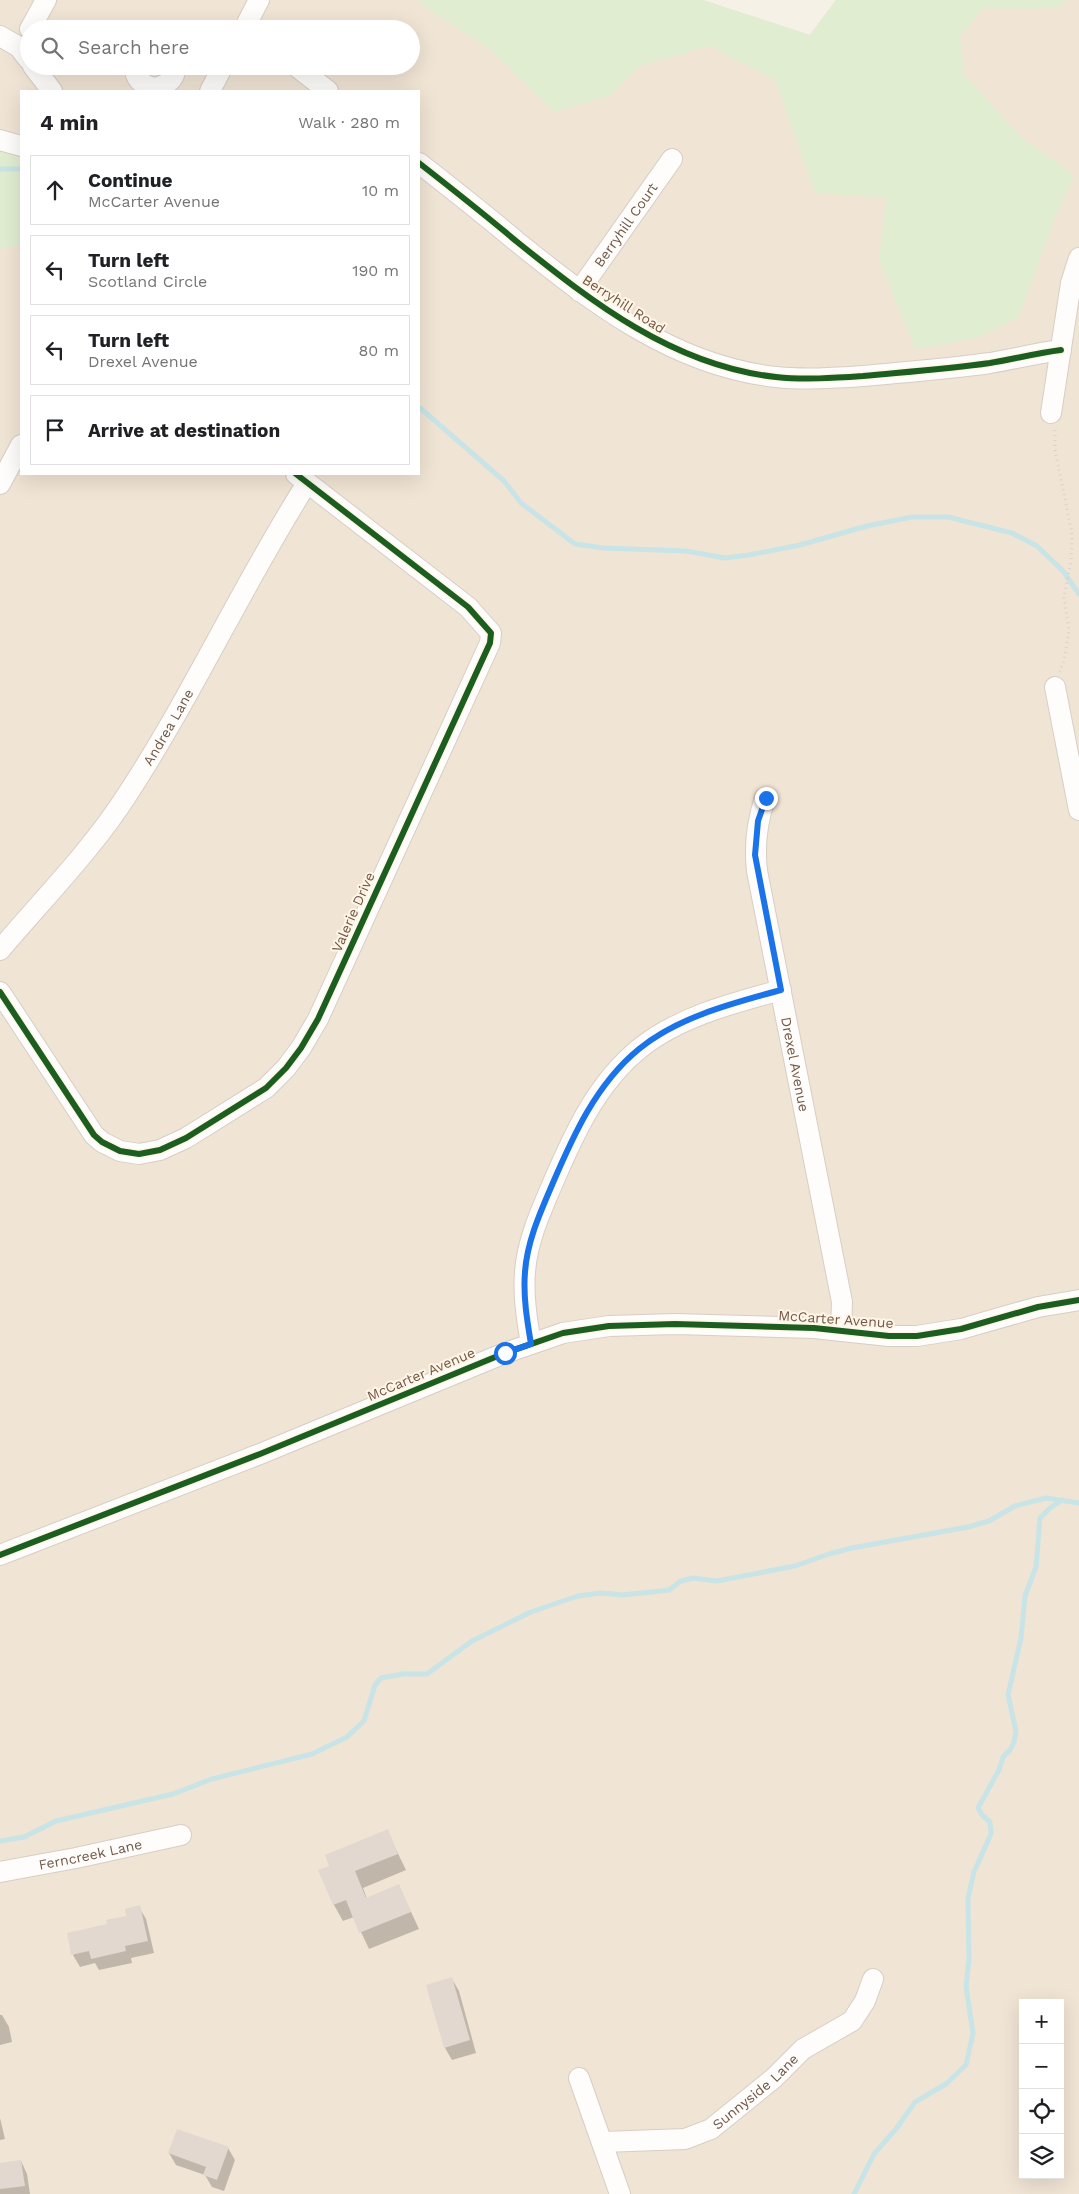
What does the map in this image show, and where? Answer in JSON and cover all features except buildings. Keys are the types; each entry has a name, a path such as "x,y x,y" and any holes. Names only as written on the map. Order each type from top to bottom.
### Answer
{"street":[{"path":"37,20 46,0"},
{"path":"249,20 259,0"},
{"path":"0,36 20,40"},
{"path":"40,75 51,90"},
{"path":"133,79 153,88 161,87 168,83 174,75"},
{"path":"211,90 218,75"},
{"path":"308,75 327,90"},
{"path":"0,140 20,146"},
{"name":"Berryhill Court","path":"580,291 672,159"},
{"name":"Berryhill Road","path":"420,164 580,291 650,337 689,356 725,367 777,377 840,377 917,371 992,362 1061,350"},
{"path":"1051,413 1071,284 1079,258"},
{"path":"0,484 20,447"},
{"name":"Andrea Lane","path":"0,950 96,838 127,796 163,736 276,532 301,478"},
{"name":"Valerie Drive","path":"0,992 94,1135 102,1142 128,1153 139,1154 160,1150 186,1138 266,1088 286,1068 301,1048 318,1019 490,643 491,633 468,607 301,478"},
{"path":"1055,687 1079,810"},
{"name":"Drexel Avenue","path":"766,798 758,821 755,855 842,1302 842,1331"},
{"path":"531,1344 524,1291 525,1272 530,1246 544,1204 569,1146 600,1092 626,1061 657,1036 688,1020 738,1001 781,990"},
{"name":"McCarter Avenue","path":"0,1555 233,1465 531,1344 564,1333 609,1326 675,1324 814,1328 889,1336 940,1334 1038,1307 1079,1300"},
{"name":"Ferncreek Lane","path":"0,1872 76,1858 182,1834"},
{"name":"Sunnyside Lane","path":"603,2142 685,2139 711,2129 774,2078 804,2048 852,2021 865,2000 873,1979"},
{"path":"579,2078 620,2194"}],"path":[{"path":"1051,413 1055,428 1055,450 1072,533 1071,561 1064,598 1069,630 1065,656"}],"shaded area":[{"path":"0,0 703,0 810,35 836,0 1079,0 1079,2194 0,2194 0,249 20,244 20,475 420,475 420,90 20,90 20,142 0,138"}],"green space":[{"path":"421,0 703,0 810,35 836,0 1068,0 1058,7 1031,9 984,8 960,37 964,74 1020,136 1074,175 1053,223 1019,317 977,338 915,349 879,259 886,198 815,193 775,80 709,46 640,66 611,95 554,112 492,51 419,3"},
{"path":"0,138 20,142 20,244 0,249"}],"waterway":[{"path":"0,169 20,169"},
{"path":"420,408 504,481 521,503 575,544 604,548 686,551 725,558 800,545 867,526 912,517 948,517 1012,533 1037,546 1063,571 1079,594"},
{"path":"0,1841 24,1837 56,1821 173,1794 212,1779 312,1754 347,1737 364,1721 375,1685 381,1678 403,1674 427,1674 472,1641 531,1612 578,1596 601,1593 622,1595 669,1590 681,1581 693,1578 717,1581 795,1566 852,1548 968,1527 989,1521 1015,1506 1046,1498 1079,1503"},
{"path":"854,2194 874,2154 896,2129 915,2102 946,2084 966,2065 973,2033 966,1987 969,1959 968,1898 974,1872 991,1834 990,1822 982,1815 978,1808 999,1770 1003,1757 1010,1750 1014,1742 1016,1731 1008,1695 1021,1638 1025,1596 1036,1567 1040,1518 1062,1500"}],"cycle path":[{"path":"420,164 545,264 605,308 669,345 703,360 739,371 787,378 852,377 990,363 1061,350"},
{"path":"0,992 94,1135 102,1142 120,1151 139,1154 160,1150 186,1138 266,1088 286,1068 301,1048 318,1019 490,643 491,633 468,607 297,475"},
{"path":"0,1555 260,1454 505,1353 563,1333 609,1326 675,1324 814,1328 889,1336 917,1336 961,1329 1038,1307 1079,1300"}],"route":[{"path":"505,1353 531,1344 524,1291 527,1254 544,1204 569,1146 600,1092 620,1067 639,1049 657,1036 688,1020 738,1001 781,990 755,855 758,821 766,798"}]}
